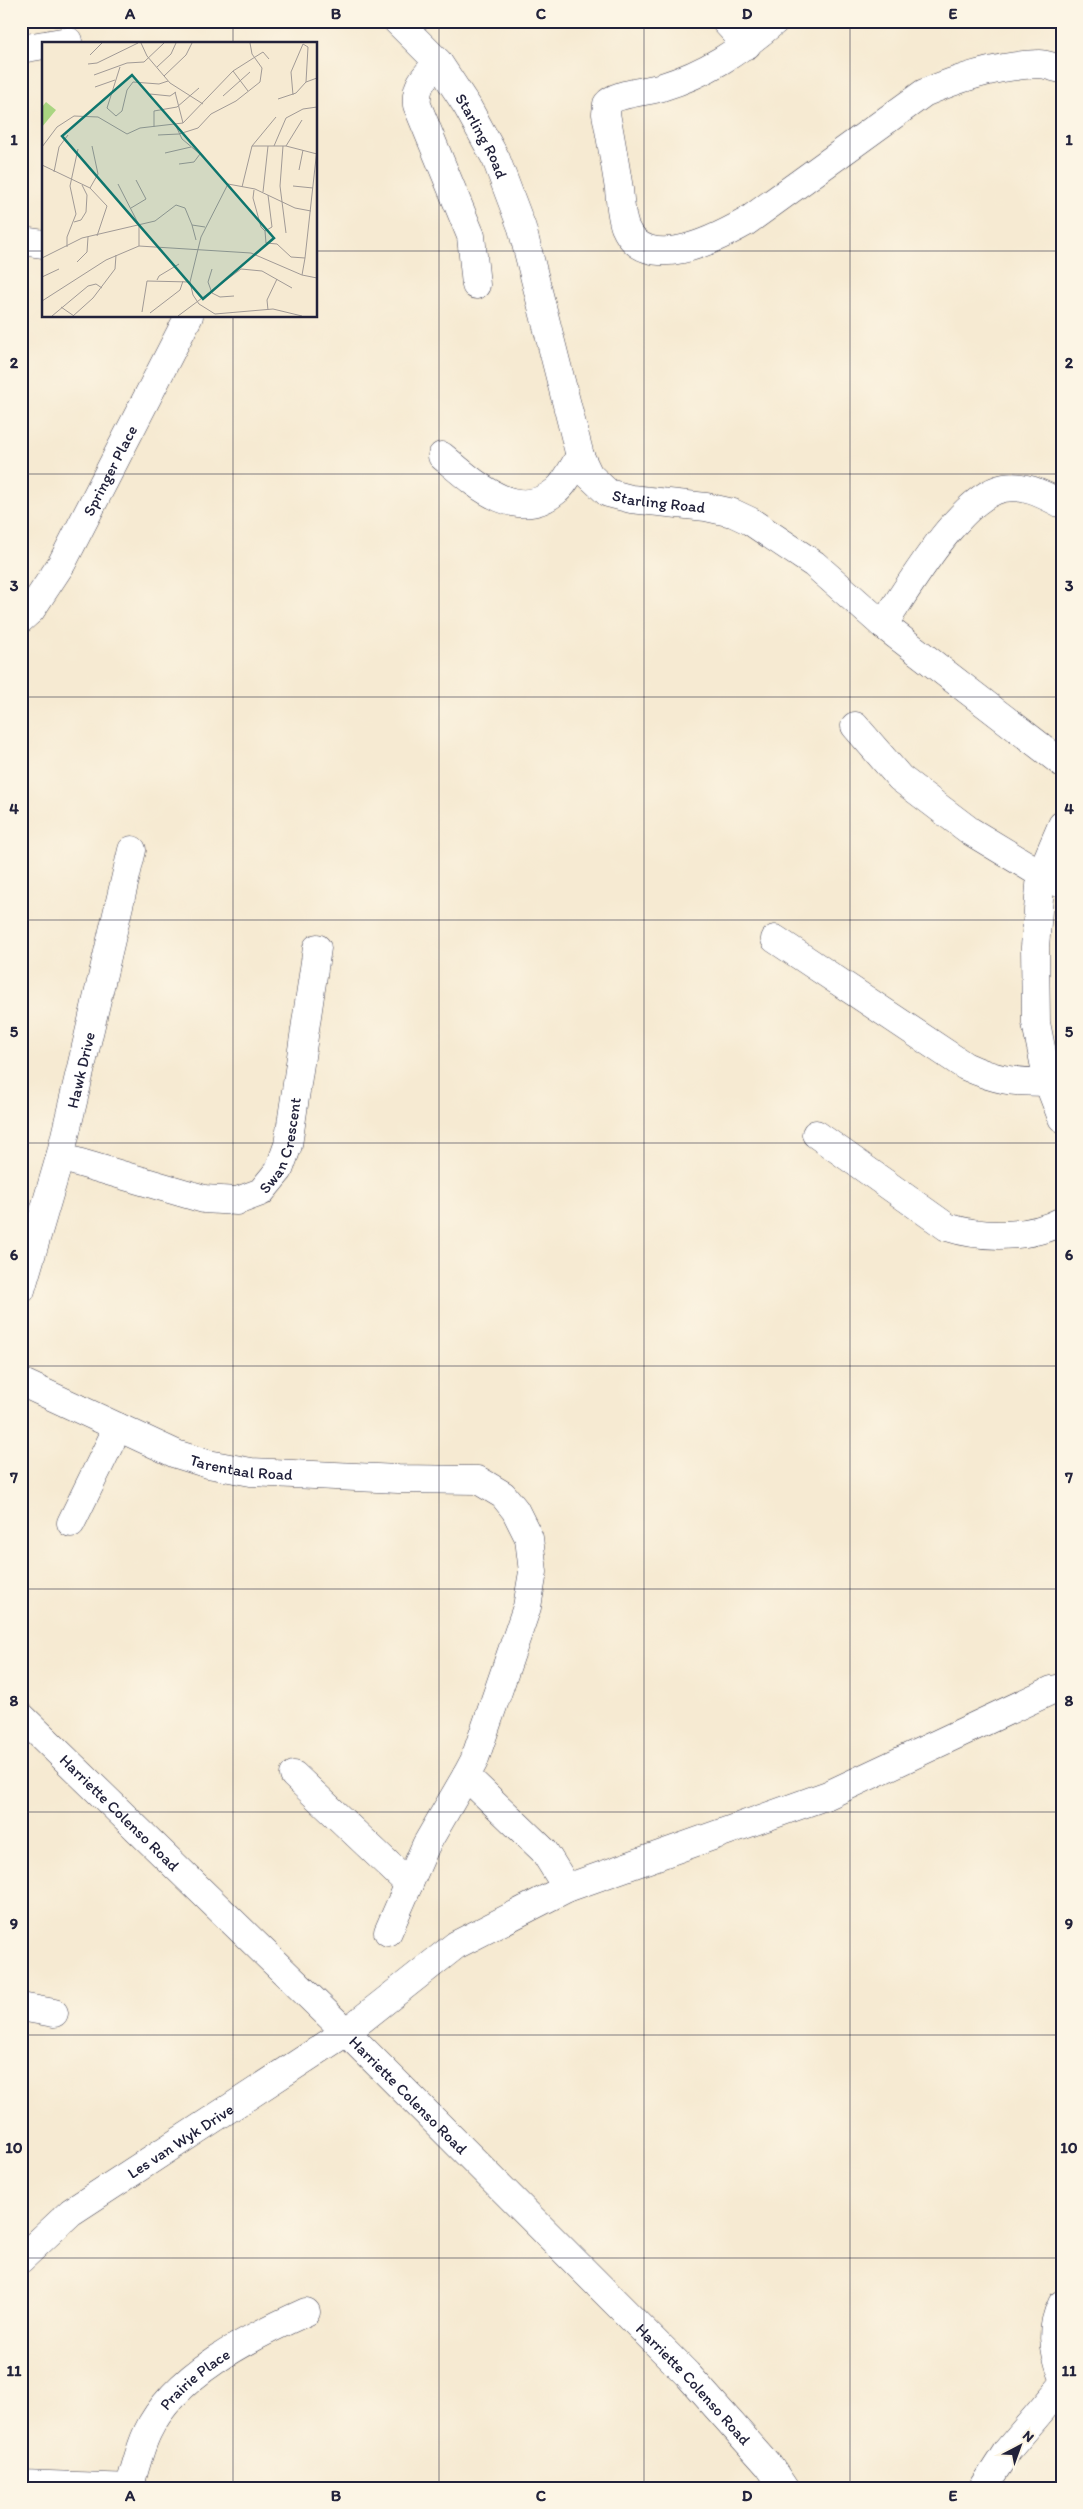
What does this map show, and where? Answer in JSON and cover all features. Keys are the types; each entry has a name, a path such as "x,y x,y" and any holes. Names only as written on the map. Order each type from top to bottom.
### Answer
{"street":[{"name":"Starling Road","path":"397,21 438,62 467,106 496,159 522,228 580,456 589,475 608,492 631,500 706,507 732,513 750,521 814,564 883,625 1062,763"},
{"path":"725,21 747,45"},
{"path":"775,21 747,45 696,76 659,88 613,98 607,104 606,114 625,226 639,246 648,250 662,252 694,246 717,238 739,226 924,93 947,83 1010,68 1041,64 1062,69"},
{"path":"21,49 42,45"},
{"path":"438,62 420,83 416,92 417,105 471,236 476,285"},
{"path":"21,241 42,244"},
{"name":"Springer Place","path":"21,619 31,610 62,564 188,318"},
{"path":"442,456 485,491 502,500 520,502 543,501 558,490 580,456"},
{"path":"883,625 951,527 979,498 1004,488 1030,489 1062,504"},
{"path":"855,726 900,778 970,831 1051,879"},
{"path":"1062,825 1035,947 1036,1023 1048,1082 1062,1118"},
{"name":"Hawk Drive","path":"21,1290 60,1157 132,850"},
{"path":"775,939 965,1066 988,1077 1008,1082 1048,1082"},
{"name":"Swan Crescent","path":"60,1157 204,1199 237,1201 261,1192 279,1170 288,1145 317,948"},
{"path":"816,1134 947,1227 966,1233 1012,1233 1048,1228 1062,1221"},
{"name":"Tarentaal Road","path":"21,1382 176,1454 208,1464 251,1472 398,1480 478,1480 503,1495 515,1510 529,1538 533,1572 527,1607 474,1760 466,1776"},
{"path":"71,1523 118,1427"},
{"name":"Les van Wyk Drive","path":"21,2259 71,2212 346,2032 456,1945 567,1888 828,1795 1052,1690 1062,1688"},
{"name":"Harriette Colenso Road","path":"21,1716 346,2032 687,2374 769,2466 784,2488"},
{"path":"294,1774 409,1884"},
{"path":"388,1932 426,1845 466,1776 544,1851 567,1888"},
{"path":"21,2007 54,2013"},
{"path":"1062,2304 1054,2319 1055,2352 1062,2373"},
{"name":"Prairie Place","path":"129,2488 147,2432 174,2393 212,2362 264,2330 306,2312"},
{"path":"983,2488 1007,2451 1062,2386"},
{"path":"21,2484 134,2488"}]}
